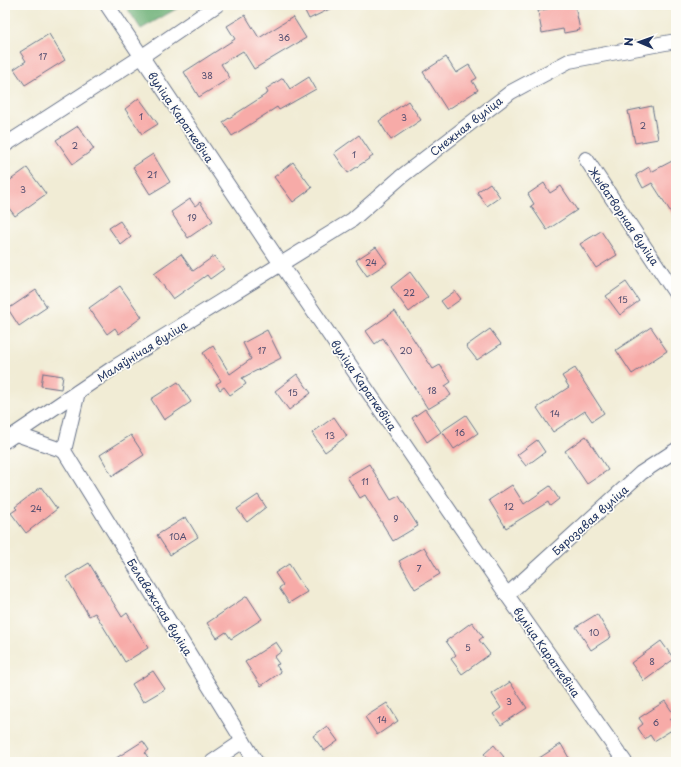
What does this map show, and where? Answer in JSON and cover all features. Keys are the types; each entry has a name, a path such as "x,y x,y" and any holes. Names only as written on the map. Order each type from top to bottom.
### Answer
{"street":[{"name":"вуліца Караткевіча","path":"107,5 141,58 281,264 622,761"},
{"path":"5,145 141,58 217,5"},
{"name":"Снежная вуліца","path":"281,264 352,220 402,176 511,92 569,61 676,41"},
{"name":"Жыватворная вуліца","path":"586,159 676,294"},
{"name":"Маляўнічая вуліца","path":"11,437 113,368 281,264"},
{"path":"11,437 64,451 78,392"},
{"name":"Бярозавая вуліца","path":"507,595 641,473 676,450"},
{"name":"Белавежская вуліца","path":"64,451 256,762"},
{"path":"212,762 243,741"}],"green space":[{"path":"125,5 183,5 141,29"}],"building":[{"path":"302,5 338,5 309,19"},
{"path":"565,5 575,5 580,30 564,33 563,29 542,33 538,11"},
{"path":"245,15 259,38 293,17 306,38 254,69 243,51 221,64 230,78 199,97 184,72 235,39 227,26"},
{"path":"49,34 65,60 25,85 14,69 26,61 20,52"},
{"path":"446,57 456,73 469,65 477,78 472,81 478,90 447,110 423,72"},
{"path":"309,77 316,89 279,110 277,107 232,136 223,122 268,93 266,89 283,78 290,89"},
{"path":"139,98 158,124 142,134 125,109"},
{"path":"408,101 421,120 391,140 379,121"},
{"path":"652,106 658,139 635,143 628,111"},
{"path":"78,126 94,149 73,164 56,140"},
{"path":"359,135 373,156 348,173 334,153"},
{"path":"153,154 170,182 150,194 133,167"},
{"path":"676,159 676,220 652,183 643,188 636,175 649,167 651,172"},
{"path":"293,162 312,188 293,202 274,177"},
{"path":"27,168 46,194 15,216 5,203 5,184"},
{"path":"490,183 500,197 487,206 477,192"},
{"path":"544,183 550,193 561,186 577,210 547,230 531,206 534,204 528,194"},
{"path":"190,199 195,206 200,202 213,221 188,238 171,212"},
{"path":"120,221 131,237 121,245 109,228"},
{"path":"601,231 617,255 596,268 580,244"},
{"path":"376,247 387,263 367,276 356,260"},
{"path":"181,254 193,271 214,256 224,269 210,279 207,275 173,299 154,273"},
{"path":"410,272 428,297 409,312 391,287"},
{"path":"626,282 639,301 620,315 606,296"},
{"path":"120,286 142,317 119,334 115,328 107,334 89,308"},
{"path":"36,290 47,307 19,326 8,309"},
{"path":"455,291 461,299 447,309 441,301"},
{"path":"395,311 433,369 440,365 451,382 445,386 451,395 428,409 383,338 375,344 366,331"},
{"path":"651,327 667,351 632,374 616,350"},
{"path":"490,329 501,344 477,360 466,346"},
{"path":"267,330 281,358 242,378 246,384 230,395 224,387 220,390 216,384 221,381 203,353 213,346 230,374 251,359 243,343"},
{"path":"575,368 604,413 592,421 585,411 553,432 537,408 569,387 562,376"},
{"path":"43,373 63,376 61,389 41,386"},
{"path":"297,374 311,393 289,410 275,391"},
{"path":"178,382 191,402 164,420 151,399"},
{"path":"425,409 441,432 427,442 412,418"},
{"path":"466,415 478,433 454,449 442,431"},
{"path":"334,417 347,436 325,452 312,433"},
{"path":"131,435 144,455 112,476 100,455"},
{"path":"586,436 608,470 587,484 565,451"},
{"path":"537,440 545,452 526,466 517,455"},
{"path":"369,464 391,500 399,496 418,526 393,541 365,495 360,498 347,477"},
{"path":"512,485 524,504 550,486 559,499 550,506 548,502 506,528 489,500"},
{"path":"41,487 57,509 26,533 11,513 17,509 15,507"},
{"path":"258,495 266,507 247,522 237,509"},
{"path":"186,517 198,537 170,555 157,535"},
{"path":"424,547 440,574 415,589 399,561"},
{"path":"89,563 122,617 127,613 148,648 125,662 95,613 89,616 66,577"},
{"path":"289,564 307,592 289,603 279,588 283,585 275,573"},
{"path":"247,596 262,619 231,639 226,632 217,638 207,623"},
{"path":"597,614 611,637 591,650 576,627"},
{"path":"472,622 483,637 479,640 490,654 462,674 451,659 456,655 446,641"},
{"path":"661,641 674,659 644,681 631,663"},
{"path":"276,642 282,651 274,657 279,664 276,665 281,672 261,686 245,662"},
{"path":"153,671 165,689 143,702 132,684"},
{"path":"510,682 527,708 501,725 493,714 501,708 492,694"},
{"path":"665,701 675,716 670,720 675,728 654,741 650,735 645,739 638,728 643,724 639,718"},
{"path":"387,703 398,721 377,735 365,717"},
{"path":"327,726 338,741 324,751 313,736"},
{"path":"143,741 149,750 145,753 151,762 110,762"},
{"path":"561,744 569,758 563,762 533,762"},
{"path":"494,745 504,757 497,762 491,762 484,754"}]}
